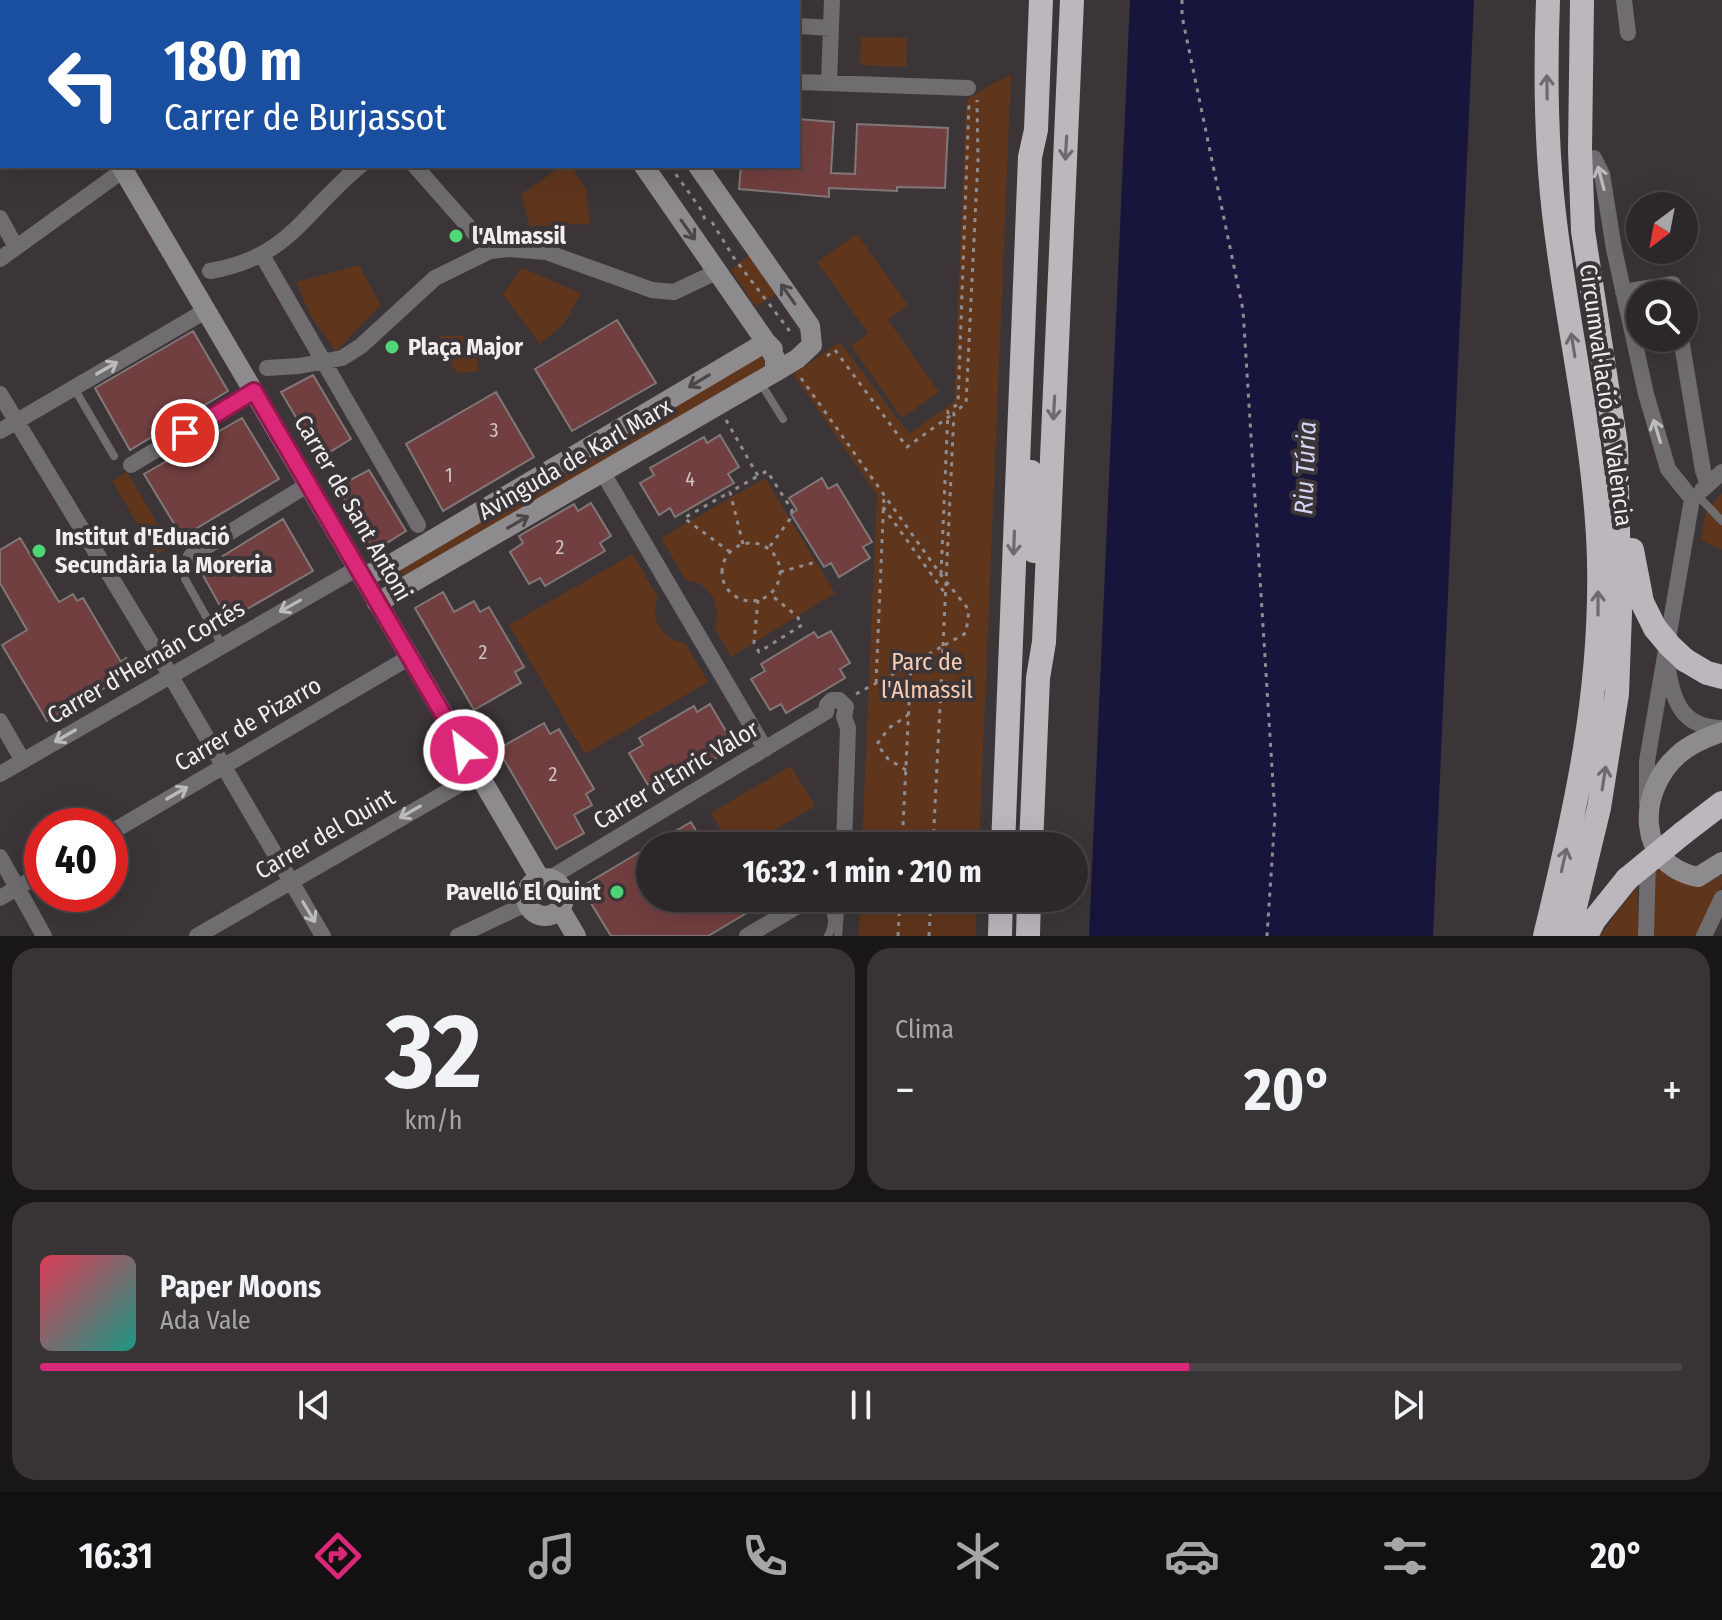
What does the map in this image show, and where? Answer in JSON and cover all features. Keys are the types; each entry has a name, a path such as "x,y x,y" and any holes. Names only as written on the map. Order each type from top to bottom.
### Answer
{"highway":[{"path":"1038,678 1032,645 1034,556 1029,422 1041,0"},
{"path":"1032,832 1038,678 1045,627 1072,0"},
{"name":"Circumval·lació de València","path":"1545,936 1586,753 1598,637 1599,575 1594,482 1555,228 1548,146 1548,0"},
{"name":"Circumval·lació de València","path":"1568,936 1599,808 1617,694 1620,613 1616,445 1583,231 1580,150 1582,0"},
{"path":"1004,832 1029,173 1036,130"},
{"path":"1616,445 1623,477 1634,571 1642,602 1676,658 1722,677"},
{"path":"1586,936 1594,920 1627,879 1722,803"},
{"path":"1000,936 1001,912"},
{"path":"1028,936 1029,912"}],"street":[{"path":"829,82 832,0"},
{"path":"1624,0 1628,33"},
{"path":"800,26 831,28"},
{"path":"800,82 968,88"},
{"path":"1594,158 1602,174 1623,292 1646,394 1668,469 1699,493"},
{"path":"0,259 123,168"},
{"name":"Carrer de Sant Antoni","path":"125,168 478,774 545,878"},
{"path":"210,271 262,255 287,239 358,168"},
{"path":"417,168 490,251"},
{"path":"645,168 766,342 775,358 768,377"},
{"path":"699,168 810,326 812,345 809,356 778,353 766,342"},
{"path":"0,218 16,247"},
{"path":"267,368 342,358 361,346 435,278 490,251 546,252 652,290 674,292 710,275"},
{"path":"262,255 428,534"},
{"path":"0,431 207,310"},
{"name":"Avinguda de Karl Marx","path":"360,572 388,566 428,534 455,526 766,342"},
{"path":"1683,352 1703,471 1673,696 1679,707 1699,724 1722,730"},
{"name":"Avinguda de Karl Marx","path":"377,603 809,356"},
{"path":"131,465 254,391"},
{"path":"0,394 323,936"},
{"path":"1699,493 1722,472"},
{"path":"603,473 765,749"},
{"path":"191,556 309,484"},
{"name":"Carrer d'Hernán Cortés","path":"0,774 222,645 360,572"},
{"name":"Carrer de Pizarro","path":"128,822 410,657"},
{"path":"1646,936 1647,761 1676,658"},
{"path":"843,709 848,728 844,832"},
{"name":"Carrer d'Enric Valor","path":"545,878 826,712 832,720 839,720 843,709"},
{"path":"0,721 23,761"},
{"path":"1722,730 1676,756 1654,790 1649,817 1653,846 1671,868 1698,877 1722,862"},
{"name":"Carrer del Quint","path":"197,936 478,774"},
{"path":"0,857 44,936"},
{"path":"526,904 528,887 545,878 556,881 563,891 560,909 576,936"},
{"path":"0,898 24,883"},
{"path":"1704,936 1722,898"},
{"path":"526,904 538,916 550,916 560,909"},
{"path":"458,936 526,904"},
{"path":"747,936 787,912"}],"lane":[{"path":"768,377 783,419"},
{"path":"73,387 114,456"},
{"path":"392,472 428,534 449,561"},
{"path":"1699,493 1722,521"},
{"path":"455,526 469,550"},
{"path":"185,579 222,645"},
{"path":"828,936 832,912"},
{"path":"838,936 840,912"}],"path":[{"path":"1182,0 1182,16 1243,310 1275,815 1267,936"},
{"path":"712,222 734,258 809,356 835,350 907,447 966,403 978,159 977,98 968,88"},
{"path":"934,832 943,646 948,411 958,404 968,88"},
{"path":"671,168 702,211 706,223 724,250 734,258"},
{"path":"802,380 969,610 966,633 876,683 843,709"},
{"path":"718,406 758,476"},
{"path":"943,577 954,413"},
{"path":"730,552 684,518 767,471 792,510 790,519 768,549"},
{"path":"730,492 743,544"},
{"path":"876,683 884,495"},
{"path":"883,507 944,593"},
{"path":"754,543 768,549 777,557 780,572 777,586 770,594 758,600 742,599 726,587 722,569 730,552 743,544 754,543"},
{"path":"780,572 816,562"},
{"path":"758,600 754,643 759,652 802,625 797,616 770,594"},
{"path":"903,832 911,664"},
{"path":"906,770 888,759 877,744 889,728 908,715"},
{"path":"898,936 899,912"},
{"path":"929,936 930,912"}],"green space":[{"path":"861,37 907,38 906,67 860,65"},
{"name":"Parc de l'Almassil","path":"1011,74 980,832 863,832 877,495 793,374 840,342 909,434 954,402 968,98"},
{"path":"559,168 572,168 586,190 590,224 530,226 521,194"},
{"path":"857,234 908,305 888,320 939,392 902,418 851,346 868,333 817,262"},
{"path":"750,254 777,293 756,307 731,270"},
{"path":"359,265 381,305 336,351 312,318 296,282"},
{"path":"522,268 581,293 564,324 540,344 503,294"},
{"path":"440,336 472,336 479,371 457,373"},
{"path":"761,355 770,370 407,580 396,564"},
{"path":"127,472 171,546 156,555 112,481"},
{"path":"765,478 835,593 731,657 715,628 717,611 712,596 702,586 686,580 661,538"},
{"path":"1722,493 1722,550 1701,540 1706,512"},
{"path":"633,554 658,598 655,614 660,628 670,638 685,643 708,682 585,754 509,625"},
{"path":"791,766 815,806 771,832 722,832 711,813"},
{"path":"1653,863 1686,884 1703,884 1722,875 1722,886 1696,936 1653,936"},
{"path":"1637,885 1639,936 1600,936"},
{"path":"860,912 977,912 976,936 859,936"}],"water":[{"name":"Riu Túria","path":"1130,0 1474,0 1433,936 1089,936"}],"building":[{"path":"800,119 834,122 831,173 855,174 857,124 948,128 945,188 897,187 897,191 829,188 829,197 739,189 741,168 800,168"},
{"path":"617,320 656,383 572,431 535,369"},
{"path":"193,331 228,391 130,450 95,388"},
{"path":"313,375 351,439 320,458 281,392"},
{"path":"496,392 534,457 443,511 406,444"},
{"path":"242,418 279,479 182,537 144,474"},
{"path":"720,435 739,467 728,474 734,483 675,517 670,508 659,515 640,483 654,475 650,468 704,437 707,443"},
{"path":"369,470 406,531 374,551 337,487"},
{"path":"822,478 828,489 837,484 872,542 863,547 870,558 839,577 831,563 824,567 791,514 797,510 789,498"},
{"path":"591,503 611,536 600,543 605,551 545,586 540,578 529,584 510,552 523,543 519,536 574,504 578,511"},
{"path":"283,519 313,571 228,620 200,570"},
{"path":"20,538 59,602 73,594 77,601 83,598 121,662 126,658 134,671 47,721 2,645 27,630 0,583 0,550"},
{"path":"443,592 454,612 474,601 480,612 489,607 524,667 515,672 521,683 474,710 415,608"},
{"path":"831,631 850,663 840,669 845,678 786,713 781,704 770,710 751,679 765,671 761,664 814,632 818,638"},
{"path":"710,704 730,738 719,744 724,753 664,788 659,779 648,785 629,753 643,745 639,738 694,706 697,712"},
{"path":"544,723 550,734 559,729 594,789 586,794 592,805 574,815 584,833 556,849 498,749"},
{"path":"691,822 697,832 674,832"},
{"name":"Pavelló El Quint","path":"636,854 636,912 749,912 708,936 611,936 581,887"}],"place":[{"name":"l'Almassil","path":"456,236"},
{"name":"Plaça Major","path":"392,347"},
{"name":"Institut d'Eduació Secundària la Moreria","path":"39,551"},
{"name":"Pavelló El Quint","path":"617,892"}],"route":[{"path":"185,433 254,391 464,750"}]}
